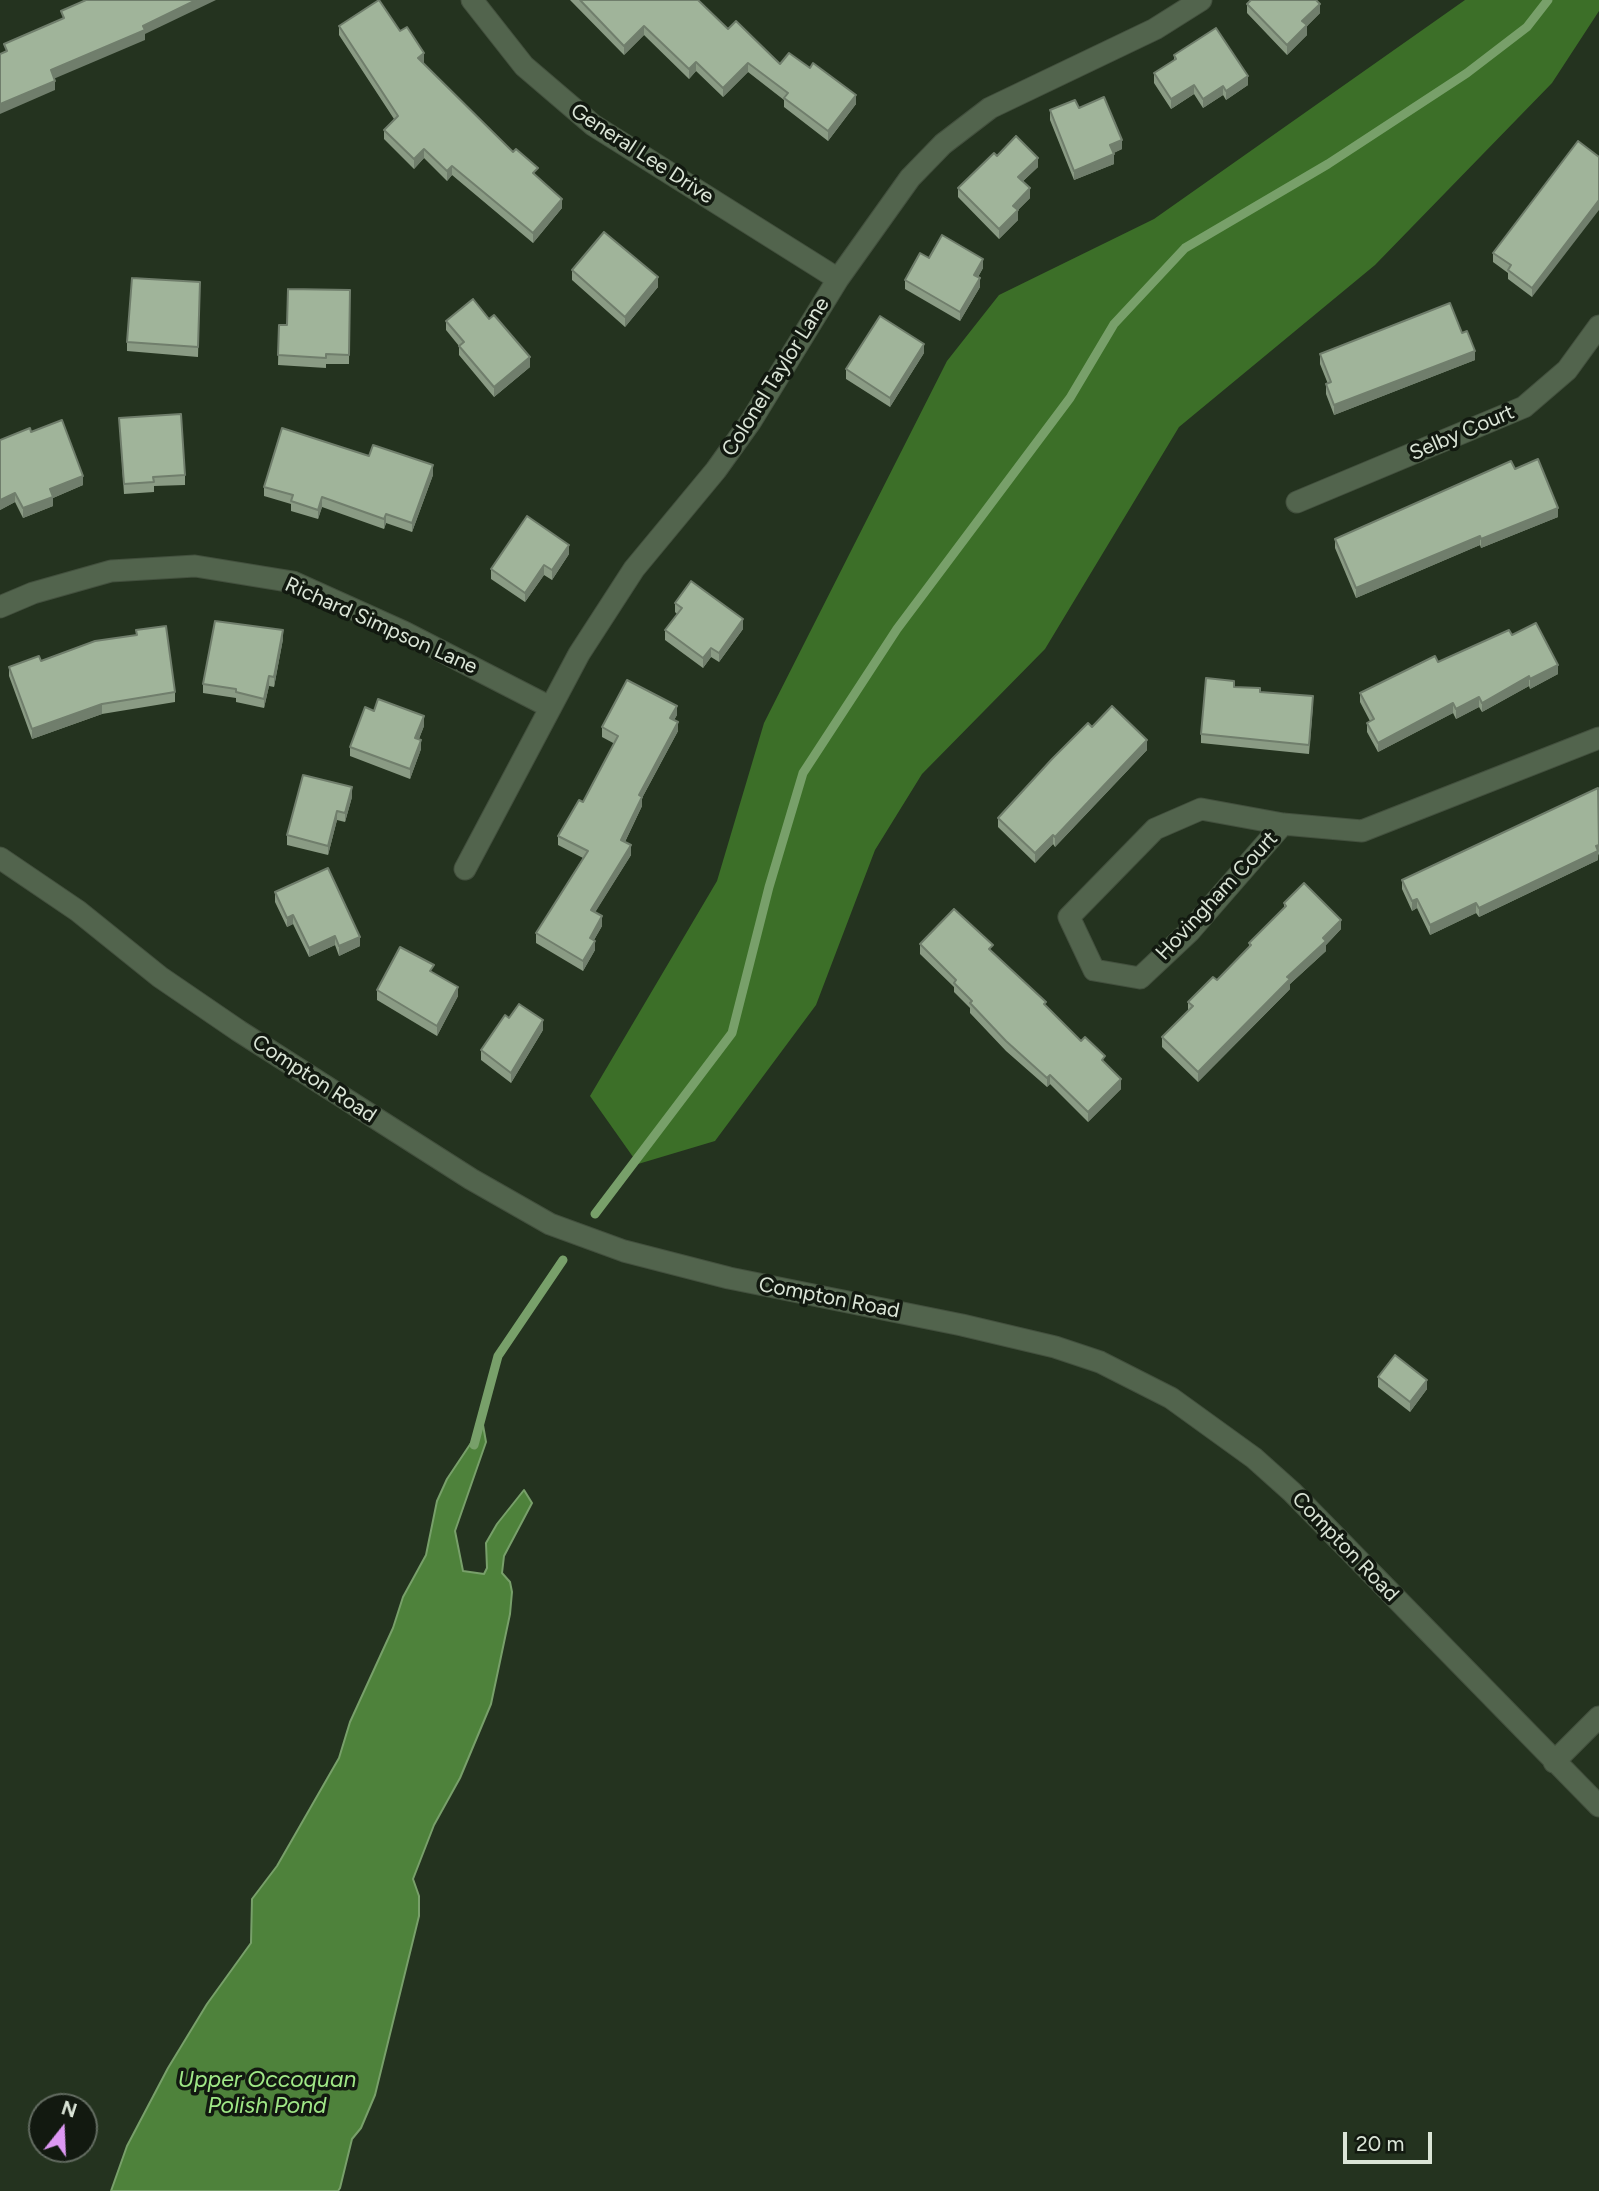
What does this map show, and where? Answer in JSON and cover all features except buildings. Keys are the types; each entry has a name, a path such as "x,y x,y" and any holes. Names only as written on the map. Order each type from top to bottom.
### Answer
{"street":[{"name":"General Lee Drive","path":"472,0 524,66 593,125 838,279"},
{"name":"Colonel Taylor Lane","path":"465,869 579,654 634,569 716,470 751,421 838,279 910,177 943,144 990,108 1155,29 1201,0"},
{"name":"Selby Court","path":"1297,502 1524,407 1567,370 1599,326"},
{"name":"Richard Simpson Lane","path":"0,607 33,593 111,571 195,566 293,582 404,632 550,707"},
{"name":"Hovingham Court","path":"1283,824 1190,931 1140,978 1094,970 1069,917 1155,829 1201,809 1283,824 1362,831 1599,738"},
{"name":"Compton Road","path":"0,858 78,911 160,976 239,1031 471,1179 550,1224 624,1251 729,1278 962,1325 1055,1347 1100,1362 1160,1392 1254,1458 1292,1492 1553,1762 1599,1806"},
{"path":"1553,1762 1599,1717"}],"shaded area":[{"path":"1465,0 1599,0 1599,11 1552,83 1375,265 1179,427 1045,649 922,774 875,850 816,1005 715,1141 638,1164 590,1096 717,881 764,723 947,361 999,295 1154,219"}],"water":[{"name":"Upper Occoquan Polish Pond","path":"483,1425 486,1442 455,1531 463,1571 484,1574 487,1568 486,1543 497,1524 524,1490 532,1503 504,1556 502,1573 510,1582 512,1592 491,1704 460,1778 434,1825 413,1879 419,1896 419,1916 375,2095 361,2128 352,2139 340,2188 338,2191 111,2191 127,2146 168,2068 207,2004 251,1943 252,1899 277,1866 339,1758 350,1722 393,1628 403,1597 426,1555 437,1501 447,1479"}],"waterway":[{"path":"595,1214 732,1033 769,887 803,773 897,629 1070,398 1114,324 1185,248 1328,164 1467,73 1527,27 1548,0"},
{"path":"474,1445 498,1356 563,1260"}]}
